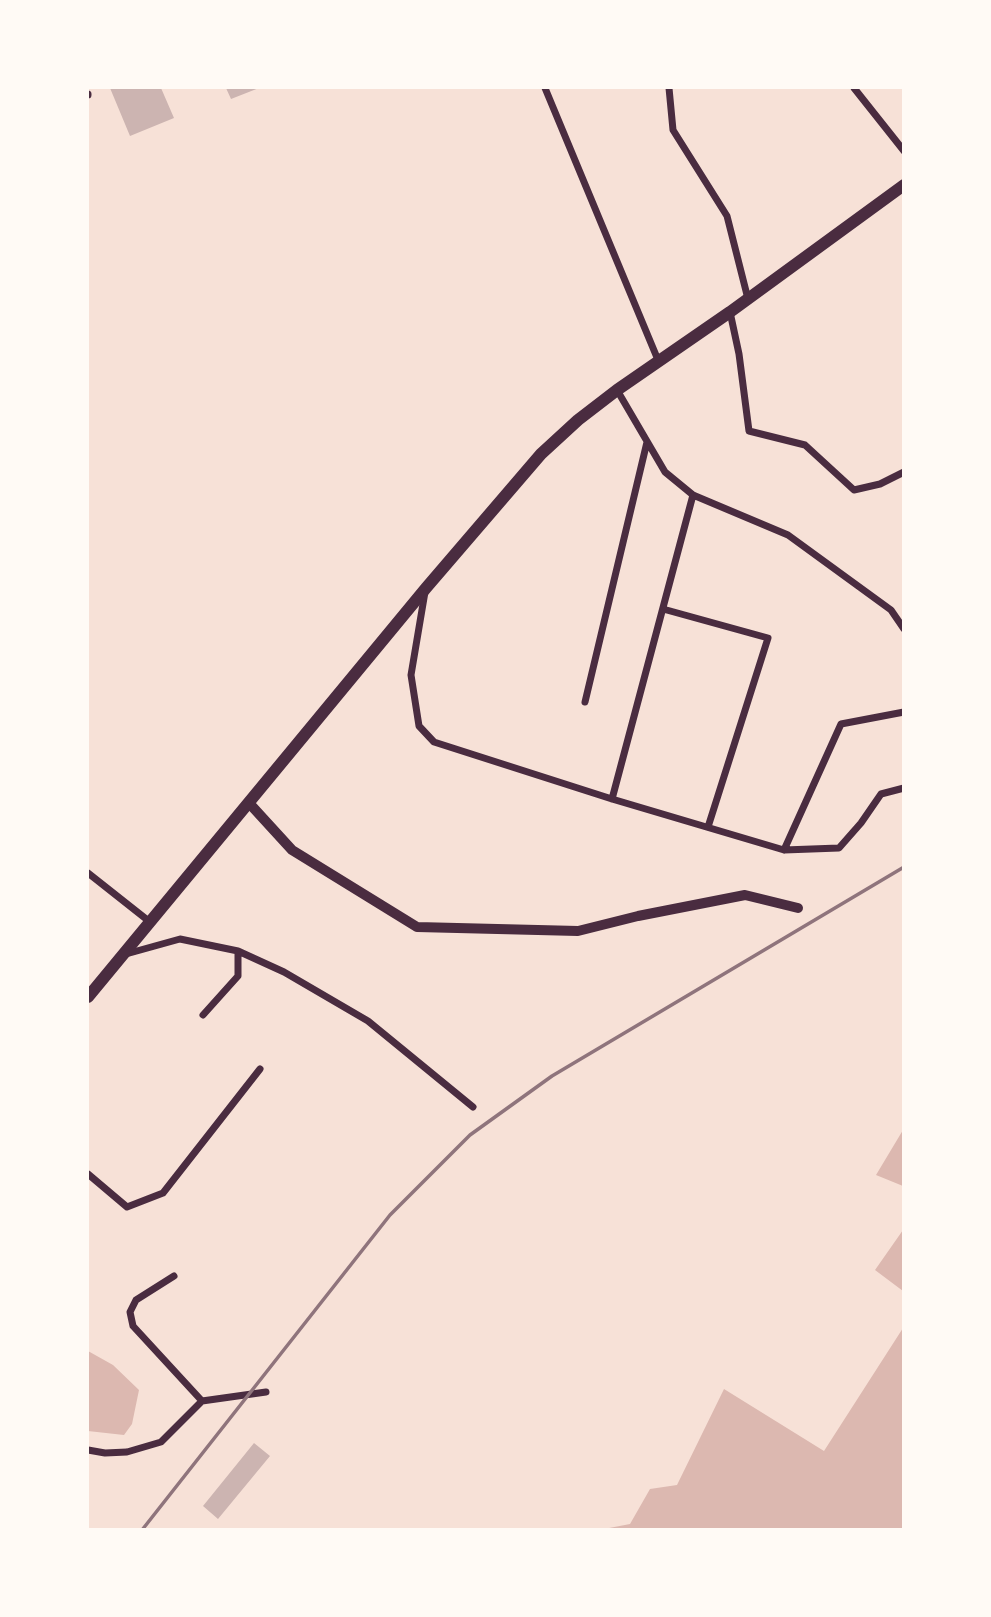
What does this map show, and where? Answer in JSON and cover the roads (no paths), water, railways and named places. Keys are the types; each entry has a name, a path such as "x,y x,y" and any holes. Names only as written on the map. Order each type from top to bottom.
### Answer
{"main road":[{"path":"88,997 426,588 541,454 578,420 658,360 902,192"}],"street":[{"path":"545,88 658,360"},
{"path":"669,88 673,130 727,216 748,299"},
{"path":"854,88 904,151"},
{"path":"730,312 739,354 749,431 805,445 854,490 880,484 904,472"},
{"path":"617,390 665,471 693,495 788,535 891,610 904,629"},
{"path":"585,702 647,442"},
{"path":"612,799 693,495"},
{"path":"426,588 411,675 419,726 434,743 784,850 839,848 881,794 904,788"},
{"path":"663,609 768,638 708,827"},
{"path":"784,850 841,724 904,712"},
{"path":"249,803 292,850 417,927 578,931 745,895 798,908"},
{"path":"88,873 150,922"},
{"path":"123,955 180,939 238,951 284,972 368,1021 473,1107"},
{"path":"203,1015 239,976 238,951"},
{"path":"88,1174 127,1207 163,1193 260,1069"},
{"path":"174,1276 136,1300 130,1312 133,1325 202,1401"},
{"path":"88,1450 105,1453 127,1452 161,1442 202,1401 266,1392"}],"railway":[{"path":"142,1530 390,1215 470,1135 552,1076 904,867"}]}
